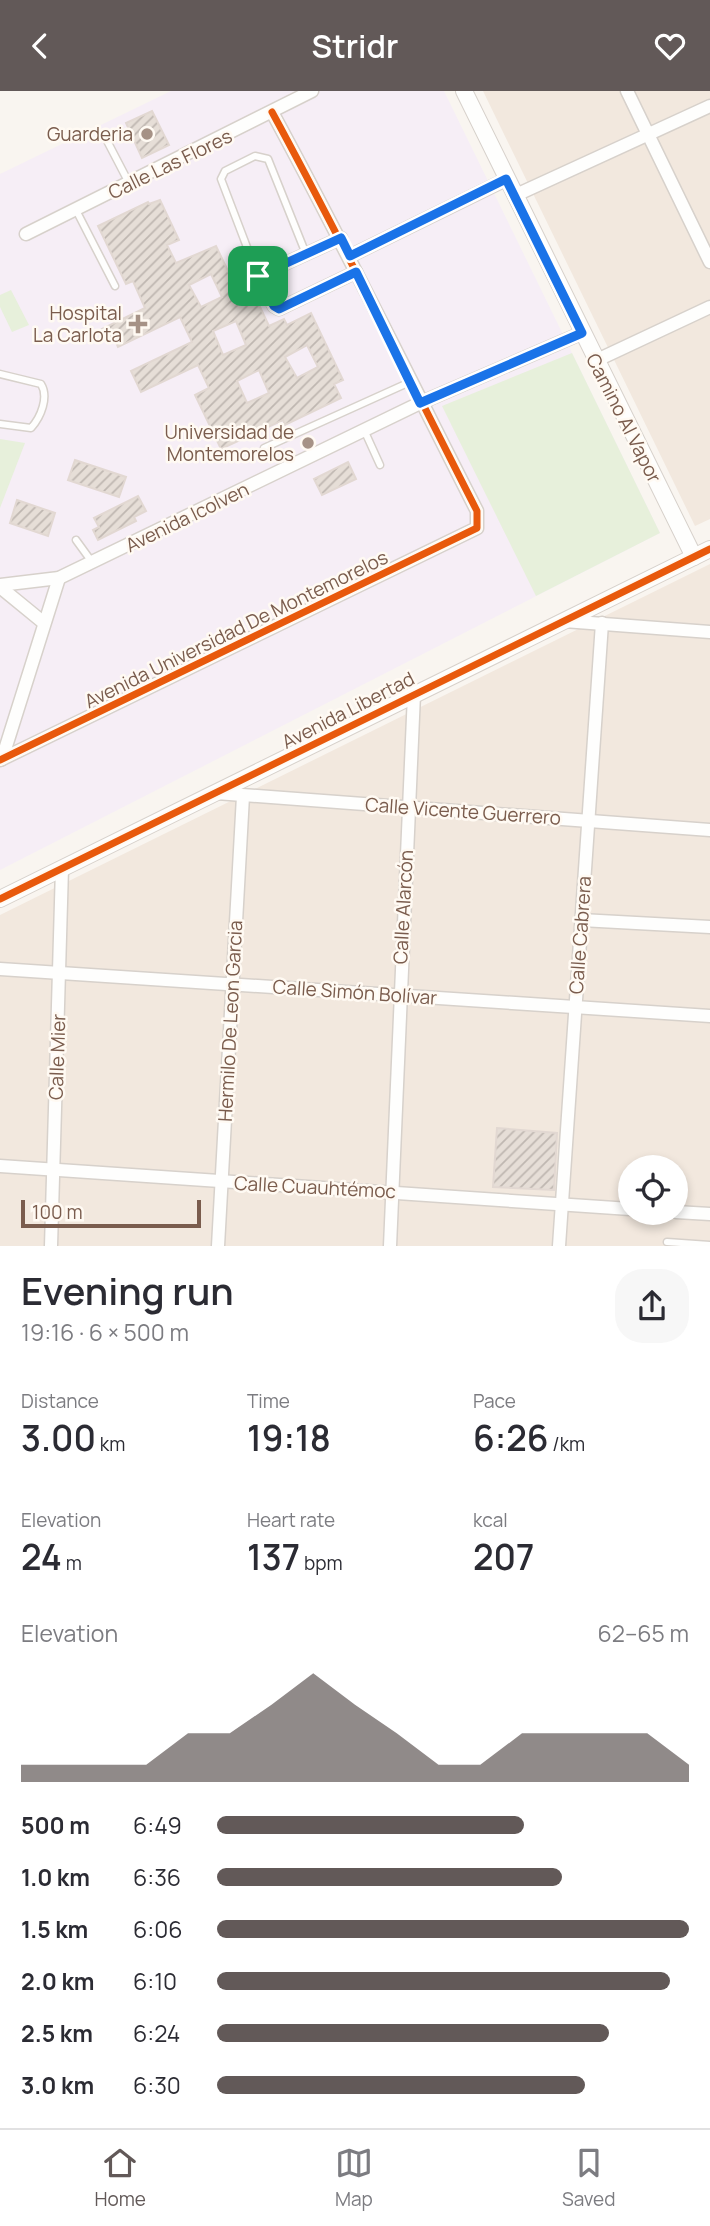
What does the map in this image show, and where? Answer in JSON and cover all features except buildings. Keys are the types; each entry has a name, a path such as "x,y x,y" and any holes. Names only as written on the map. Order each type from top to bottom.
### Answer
{"street":[{"name":"Calle Las Flores","path":"26,234 272,113 292,95 312,91"},
{"name":"Camino Al Vapor","path":"464,91 594,361 694,557"},
{"path":"627,91 710,263"},
{"path":"516,195 710,106"},
{"path":"272,113 341,238 420,403"},
{"path":"350,256 506,179"},
{"path":"341,238 258,276 274,306 279,309 356,272"},
{"path":"594,361 710,307"},
{"name":"Avenida Icolven","path":"0,586 59,578 365,432 420,403 582,333"},
{"name":"Avenida Universidad De Montemorelos","path":"1,760 477,529 477,511 420,403"},
{"name":"Avenida Libertad","path":"0,899 710,549"},
{"path":"1,760 5,735 59,578"},
{"path":"0,586 44,622"},
{"path":"564,621 710,632"},
{"name":"Calle Cabrera","path":"559,1246 602,623"},
{"name":"Calle Alarcón","path":"390,1246 414,694"},
{"name":"Calle Vicente Guerrero","path":"216,793 710,830"},
{"name":"Hermilo De Leon Garcia","path":"218,1246 243,796"},
{"name":"Calle Mier","path":"51,1246 62,867"},
{"path":"581,919 710,927"},
{"name":"Calle Simón Bolívar","path":"0,969 710,1016"},
{"name":"Calle Cuauhtémoc","path":"0,1166 618,1208"},
{"path":"688,1213 710,1214"}],"lane":[{"path":"104,135 129,184"},
{"path":"258,276 221,179 225,171 255,156 268,159 306,254"},
{"path":"76,210 115,286"},
{"path":"0,374 41,384 45,394 40,415 31,428 0,424"},
{"path":"264,448 410,382"},
{"path":"365,432 380,465"},
{"path":"76,540 92,562"},
{"path":"667,1243 710,1245"}],"shaded area":[{"name":"Universidad de Montemorelos","path":"171,91 444,91 660,533 0,870 0,174"},
{"path":"483,91 710,91 710,519 695,526"},
{"path":"710,564 710,1246 0,1246 0,915"}],"green space":[{"path":"11,290 29,325 12,332 0,307 0,295"},
{"path":"572,353 660,533 536,596 442,406"},
{"path":"0,439 25,443 0,508"}],"cycle path":[{"path":"0,760 477,528 477,511 351,261 272,112"},
{"path":"0,899 710,549"}],"place":[{"name":"Guarderia","path":"147,134"},
{"name":"Hospital La Carlota","path":"138,324"},
{"name":"Universidad de Montemorelos","path":"308,443"}],"route":[{"path":"506,179 582,333 420,403 356,272 279,309 274,306 258,276 341,238 350,256 506,179"}]}
